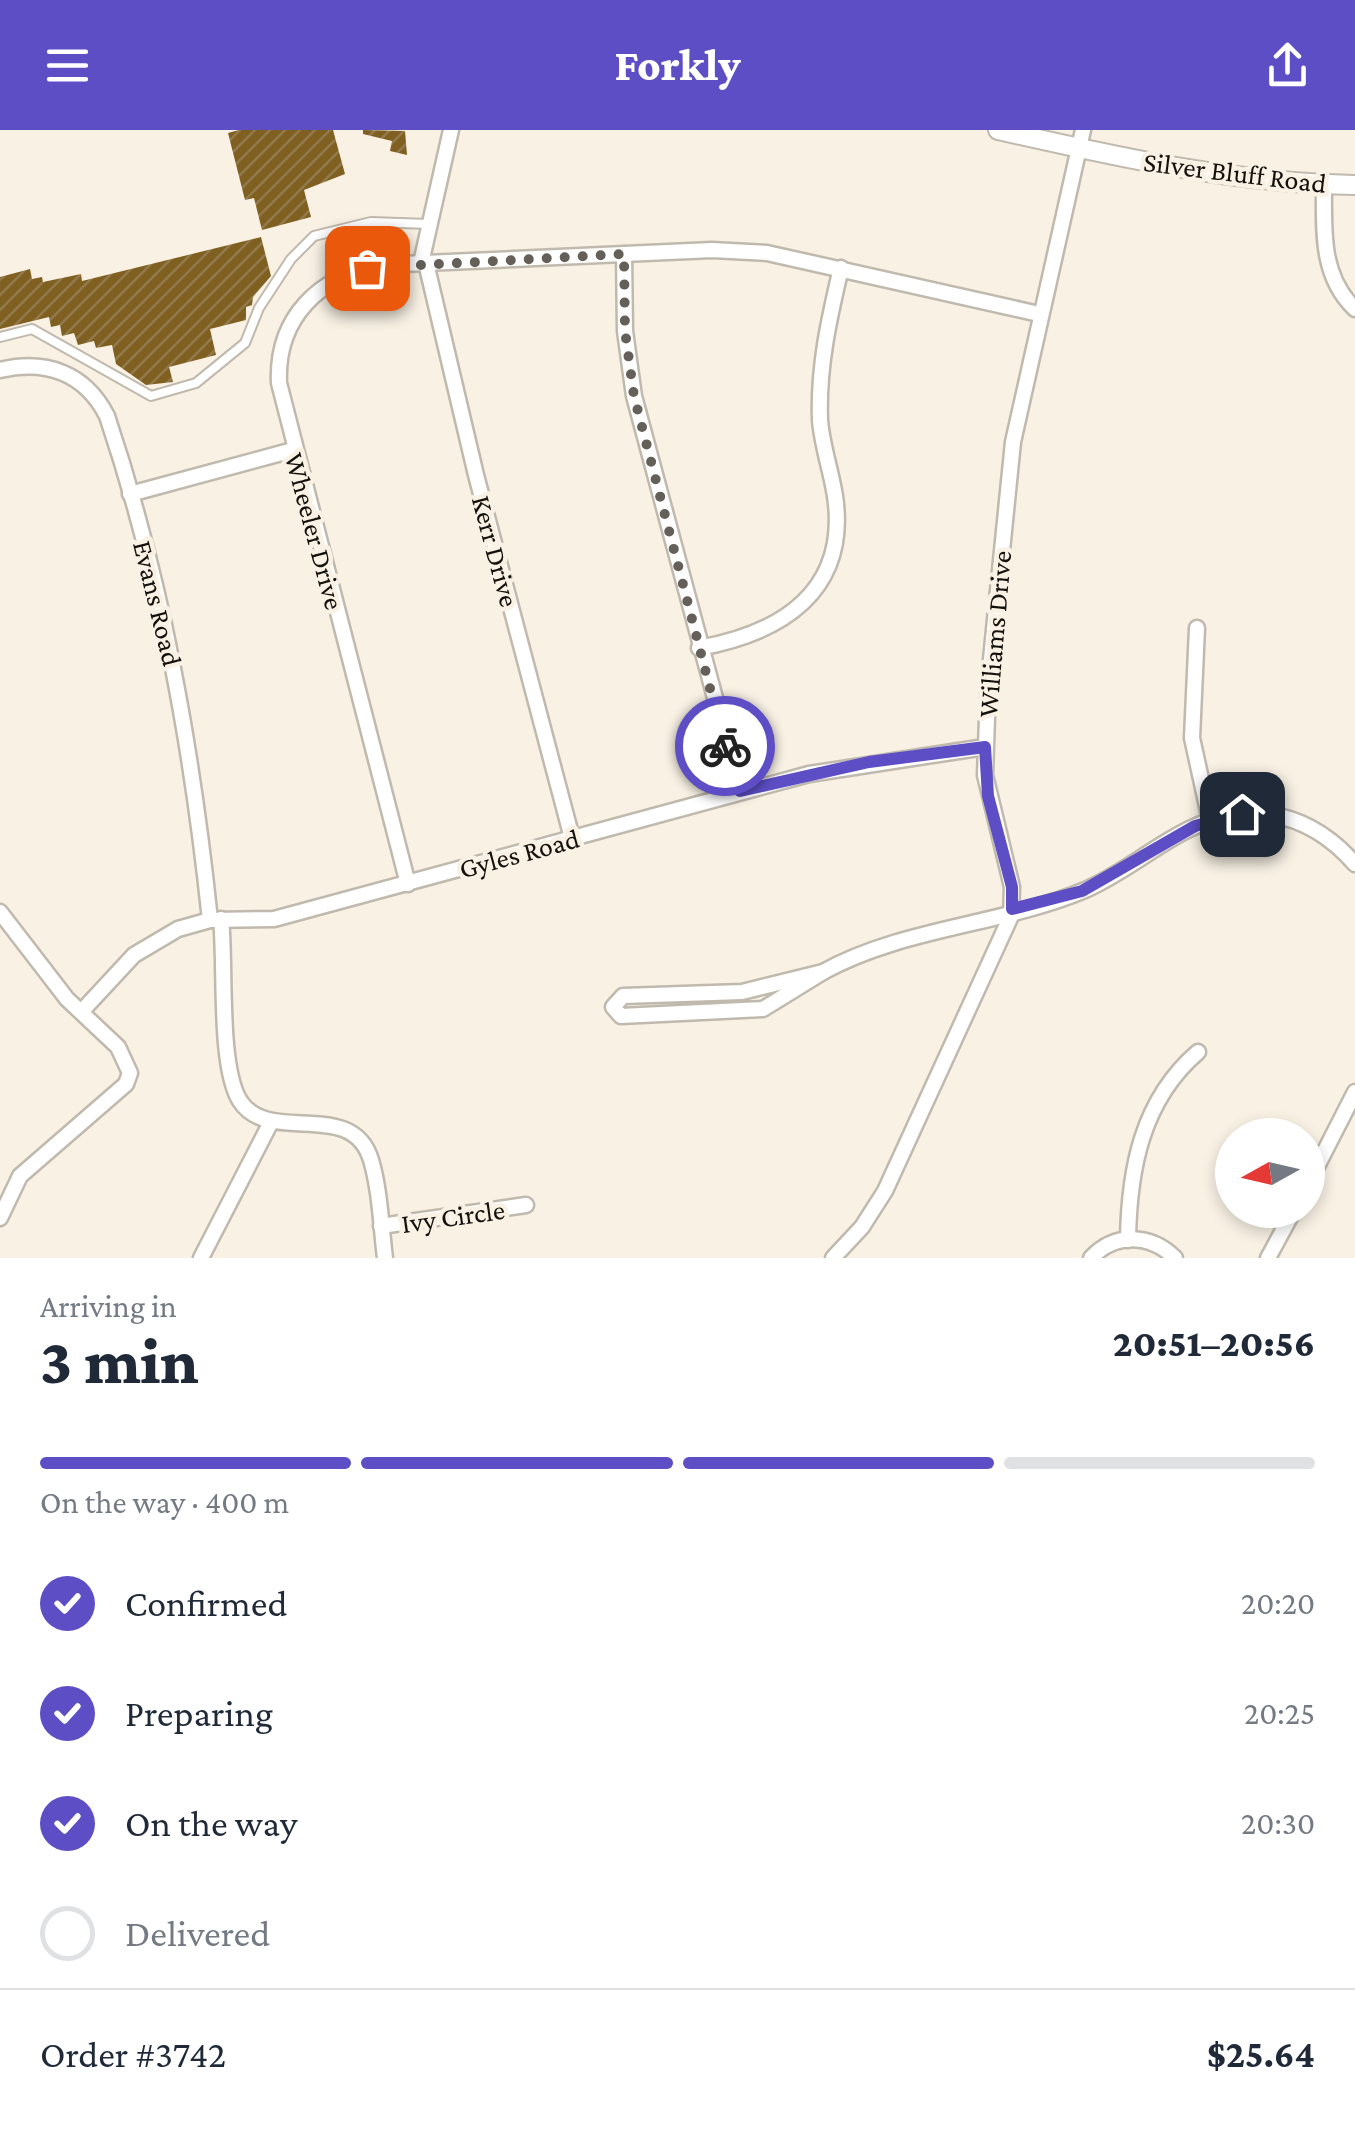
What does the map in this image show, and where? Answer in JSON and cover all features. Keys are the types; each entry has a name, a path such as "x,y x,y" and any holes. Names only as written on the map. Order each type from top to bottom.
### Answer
{"street":[{"name":"Kerr Drive","path":"452,130 423,263 572,838"},
{"name":"Silver Bluff Road","path":"998,130 1221,176 1355,185"},
{"name":"Williams Drive","path":"833,1258 862,1227 884,1192 984,982 1012,909 1012,887 988,796 985,747 1007,488 1039,314 1082,130"},
{"path":"1324,184 1329,267 1338,289 1355,310"},
{"name":"Wheeler Drive","path":"408,884 293,450 278,368 285,333 296,313 316,293 353,272 423,263 624,254 766,253 1039,314"},
{"path":"624,254 625,331 634,396 740,791"},
{"path":"699,648 743,638 790,616 819,583 832,555 836,510 821,426 820,375 841,268"},
{"name":"Evans Road","path":"0,370 39,365 65,372 86,386 107,416 187,728 216,919 234,1084 250,1112 272,1122"},
{"path":"130,494 293,450"},
{"path":"1197,628 1192,738 1210,820"},
{"name":"Gyles Road","path":"82,1012 134,955 178,929 216,919 274,919 740,791 869,762 985,747"},
{"path":"823,972 742,992 623,996 613,1007 621,1016 746,1012 775,1005 823,972 861,954 1098,884 1210,820 1257,813 1293,820 1329,838 1355,864"},
{"path":"0,912 82,1012 118,1046 128,1062 129,1078 20,1176 0,1218"},
{"path":"1128,1240 1132,1175 1140,1141 1161,1094 1177,1070 1198,1052"},
{"path":"1325,1151 1355,1092"},
{"path":"202,1258 272,1122 328,1124 354,1137 370,1159 385,1258"},
{"name":"Ivy Circle","path":"381,1226 526,1205"},
{"path":"1268,1258 1284,1228"},
{"path":"1091,1258 1107,1244 1128,1240 1155,1242 1175,1258"}],"lane":[{"path":"0,337 32,329 151,396 196,384 245,343 269,292 291,258 314,236 371,222 430,224"}],"building":[{"path":"333,130 345,174 304,190 311,217 262,230 254,198 245,200 228,133"},
{"path":"363,130 405,131 407,155 390,151 392,141 363,134"},
{"path":"261,237 271,276 253,297 252,305 246,307 246,320 210,329 216,355 169,367 173,382 146,385 116,364 112,345 96,348 94,341 78,345 74,333 62,336 60,325 51,327 49,317 0,329 0,277 30,269 32,279 42,277 43,282 81,274 82,281"}],"way so far":[{"path":"367,268 624,254 625,331 634,396 725,746"}],"route":[{"path":"725,746 740,791 869,762 985,747 988,796 1012,887 1012,909 1082,891 1113,877 1195,826 1242,814"}]}
